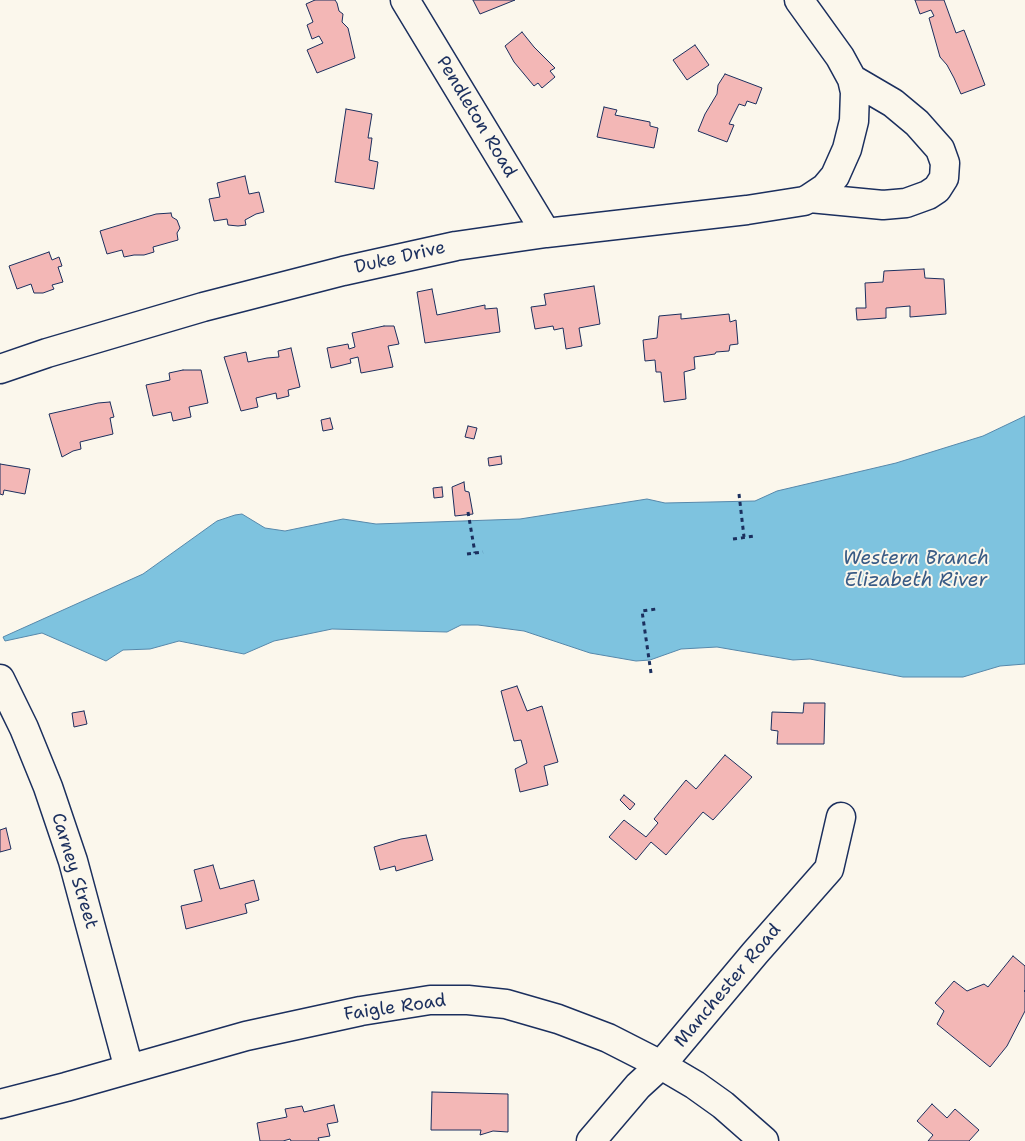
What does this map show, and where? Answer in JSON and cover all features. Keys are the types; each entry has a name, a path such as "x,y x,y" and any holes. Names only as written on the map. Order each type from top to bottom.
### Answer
{"street":[{"name":"Pendleton Road","path":"405,0 546,233"},
{"name":"Duke Drive","path":"0,370 47,353 194,310 343,271 456,246 546,233 747,210 804,201 825,188 835,176 847,149 854,121 855,92 852,79 840,57 798,0"},
{"name":"Duke Drive","path":"810,198 883,205 906,203 928,195 937,189 944,178 945,163 940,149 917,122 893,103 852,79"},
{"name":"Carney Street","path":"0,679 24,728 48,786 74,861 129,1069"},
{"name":"Manchester Road","path":"591,1141 638,1086 661,1065 829,869 841,818"},
{"name":"Faigle Road","path":"0,1104 246,1036 362,1011 430,1000 468,1000 506,1004 558,1019 608,1038 695,1085 723,1105 764,1141"}],"path":[{"path":"739,494 744,537"},
{"path":"468,512 475,553"},
{"path":"733,539 755,536"},
{"path":"467,554 483,552"},
{"path":"651,673 642,611 656,609"}],"water":[{"name":"Western Branch Elizabeth River","path":"1025,416 1025,664 1000,666 963,677 903,677 810,659 793,660 717,647 681,649 650,660 636,661 590,653 524,631 478,625 461,625 447,632 332,629 274,641 244,654 179,641 150,649 123,650 106,661 42,633 5,641 3,637 143,574 217,521 235,515 242,514 265,528 285,531 343,519 376,524 520,519 647,499 665,503 755,501 777,491 896,463 983,436"}],"building":[{"path":"315,0 335,0 339,11 343,14 342,22 348,28 355,58 317,73 307,50 323,43 319,36 312,39 307,25 313,22 306,4"},
{"path":"473,0 515,0 480,14"},
{"path":"915,0 944,0 956,33 964,30 985,85 961,94 947,65 940,57 929,18 934,16 931,10 920,14"},
{"path":"522,32 555,68 550,71 555,77 542,88 538,83 534,86 514,62 505,46"},
{"path":"695,45 709,65 687,80 673,60"},
{"path":"725,74 762,88 756,104 747,101 745,106 739,104 729,124 734,125 727,142 698,131 705,114 717,94 718,85"},
{"path":"604,107 617,110 615,115 650,122 650,126 658,128 654,148 597,137"},
{"path":"346,109 372,114 368,138 372,138 369,160 378,162 374,189 335,182"},
{"path":"245,176 249,194 259,192 264,212 245,220 246,225 228,225 227,219 214,221 209,199 220,197 217,183"},
{"path":"171,213 172,217 177,220 180,228 177,233 178,240 153,247 154,252 144,255 124,257 122,250 107,254 100,231 156,214"},
{"path":"49,252 52,260 59,257 62,266 58,267 63,282 52,285 54,289 43,293 34,293 31,284 17,289 9,266"},
{"path":"924,269 925,278 944,279 946,314 910,317 910,306 886,308 886,318 857,320 856,308 866,308 865,283 883,282 884,271"},
{"path":"594,286 600,324 579,328 582,346 566,349 563,328 554,330 553,326 535,329 531,307 546,305 544,294"},
{"path":"432,289 437,315 485,305 485,309 497,308 500,332 425,343 417,292"},
{"path":"681,314 681,319 729,314 730,322 736,320 738,344 730,345 729,351 694,357 695,369 684,372 686,399 664,402 661,372 656,372 655,360 645,361 643,340 657,338 659,316"},
{"path":"384,326 394,326 399,344 388,346 393,367 361,373 358,357 350,359 351,363 331,368 327,348 348,344 349,349 355,347 352,333"},
{"path":"291,348 300,387 288,390 289,396 277,399 276,393 256,398 258,407 241,411 224,357 246,352 248,362 279,357 278,351"},
{"path":"183,370 201,370 208,403 189,407 191,417 173,421 171,412 153,416 146,385 170,380 169,373"},
{"path":"110,402 114,417 110,418 113,434 80,442 81,449 62,457 49,414"},
{"path":"330,418 333,429 323,431 321,420"},
{"path":"468,426 477,428 474,439 465,437"},
{"path":"501,456 502,464 489,466 488,458"},
{"path":"0,464 30,469 25,494 4,490 3,495 0,494"},
{"path":"464,482 465,491 469,492 473,514 455,516 452,487"},
{"path":"442,487 443,497 434,498 433,488"},
{"path":"517,686 527,711 542,706 558,762 544,766 548,785 520,792 515,769 527,763 521,740 514,741 501,691"},
{"path":"804,703 825,703 824,744 777,744 778,731 771,730 772,712 803,713"},
{"path":"84,711 87,724 74,727 72,713"},
{"path":"725,755 752,777 713,820 703,812 666,855 651,842 636,860 609,837 624,820 646,837 658,823 654,819 686,780 696,789"},
{"path":"624,795 635,804 630,810 620,800"},
{"path":"6,828 11,849 0,852 0,830"},
{"path":"426,835 433,860 396,871 395,866 380,870 374,847 401,839"},
{"path":"213,865 220,889 254,880 259,900 245,904 247,913 186,929 181,906 202,901 194,870"},
{"path":"1013,956 1025,966 1025,1011 1007,1046 990,1067 937,1024 944,1011 935,1003 954,981 967,991 984,984 988,987"},
{"path":"432,1092 508,1094 508,1132 493,1131 480,1135 481,1130 431,1130"},
{"path":"932,1104 947,1118 955,1109 979,1130 969,1141 928,1141 933,1135 917,1121"},
{"path":"334,1105 338,1122 327,1124 330,1136 318,1138 319,1141 291,1141 290,1139 283,1141 260,1141 257,1123 287,1117 285,1109 302,1106 304,1112"}]}
